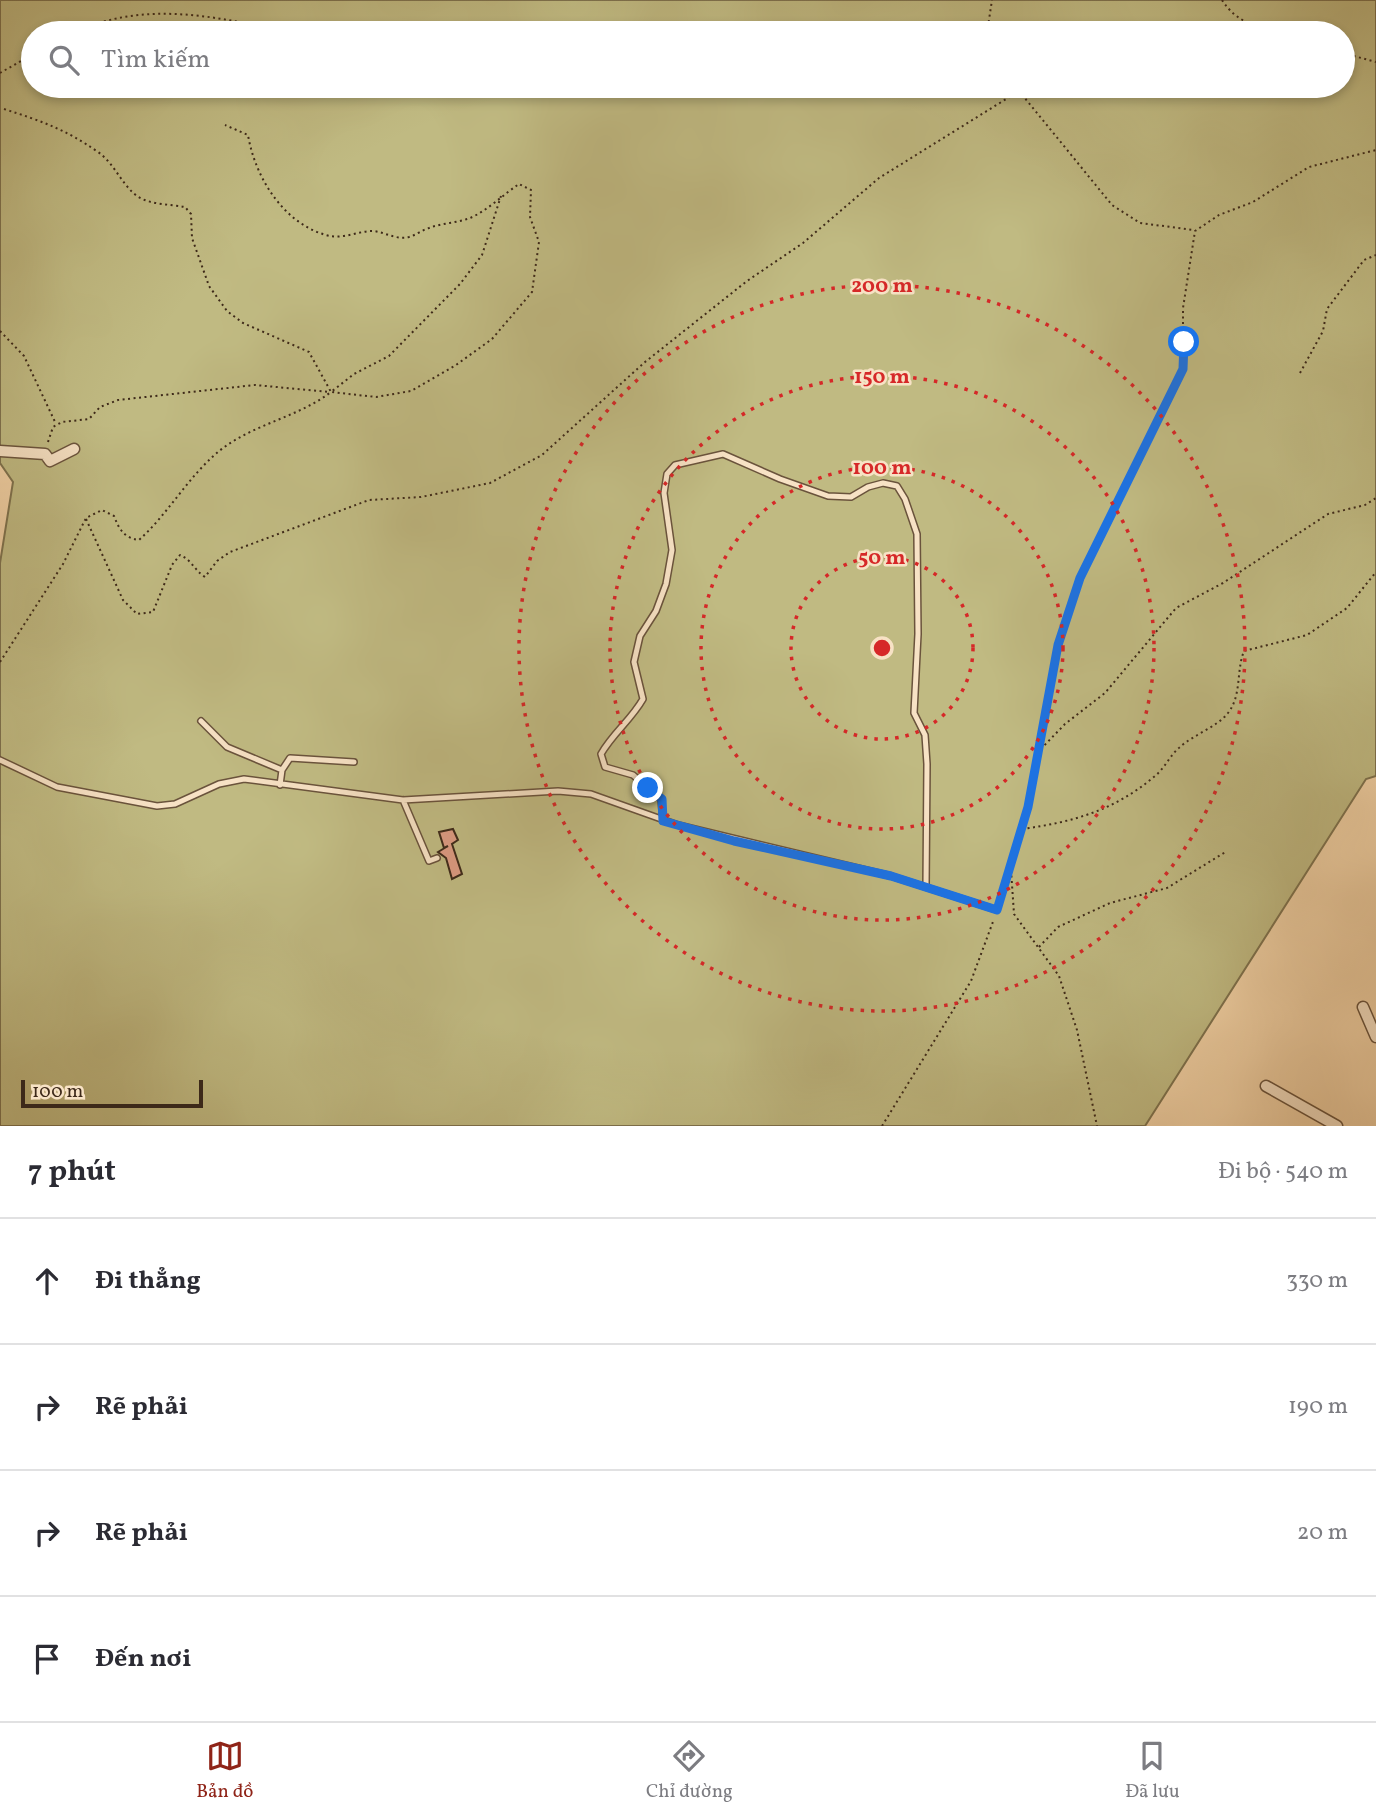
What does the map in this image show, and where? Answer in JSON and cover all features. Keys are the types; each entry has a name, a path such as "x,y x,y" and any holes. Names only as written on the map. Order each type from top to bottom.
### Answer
{"street":[{"path":"0,451 45,454 50,461 74,449"},
{"path":"1363,1007 1376,1037"},
{"path":"1266,1086 1337,1126"}],"lane":[{"path":"663,821 662,799 633,775 605,767 601,754 613,733 634,715 643,699 634,662 640,636 656,611 666,584 672,550 664,493 667,474 675,465 723,454 780,480 828,496 851,497 868,486 883,483 897,486 905,499 917,534 918,634 914,713 925,735 928,764 926,887"},
{"path":"201,721 227,747 282,770"},
{"path":"280,785 282,770 290,758 298,756 354,762"},
{"path":"0,760 57,787 157,806 175,804 219,784 244,779 403,800 558,792 591,794 663,821 926,887 997,910"},
{"path":"403,800 429,861 437,858"}],"path":[{"path":"989,21 992,0"},
{"path":"1222,0 1230,14 1243,21"},
{"path":"97,21 136,12 172,11 214,15 239,21"},
{"path":"1355,56 1376,62"},
{"path":"0,73 21,61"},
{"path":"86,518 123,600 137,614 153,612 172,565 180,555 190,559 198,572 205,577 217,561 230,552 369,500 421,497 490,483 542,455 645,362 747,281 803,243 879,178 1008,98"},
{"path":"1025,98 1112,205 1140,223 1195,231 1219,215 1253,202 1309,167 1376,150"},
{"path":"4,109 50,123 98,152 111,162 138,197 185,207 191,214 192,238 209,286 227,311 243,323 309,352 331,392"},
{"path":"56,425 89,419 100,407 118,400 177,396 223,386 255,385 376,397 411,391 456,365 492,339 517,313 532,292 538,242 530,217 531,190 519,184 472,217 428,228 409,237 384,236 377,231 358,232 346,237 327,236 303,225 281,206 265,183 248,135 225,125"},
{"path":"0,662 63,564 86,518 103,510 114,516 118,528 129,538 139,540 217,453 265,423 317,402 354,374 389,356 460,284 482,255 502,195"},
{"path":"883,1126 971,981 997,910 1021,829 1058,645 1080,578 1183,369 1184,308 1195,231"},
{"path":"1300,373 1323,331 1327,309 1364,260 1376,254"},
{"path":"0,331 24,356 56,425 45,454"},
{"path":"1037,753 1065,724 1105,693 1176,608 1223,583 1328,514 1365,505 1376,498"},
{"path":"1021,829 1065,823 1098,813 1127,798 1158,774 1177,749 1228,714 1237,693 1244,651 1307,635 1347,607 1376,572"},
{"path":"1038,948 1058,927 1110,903 1167,888 1227,850"},
{"path":"1010,865 1014,914 1059,976 1077,1030 1097,1126"}],"shaded area":[{"path":"0,0 1376,0 1376,776 1366,779 1145,1126 0,1126 0,563 13,482 0,463"}],"building":[{"path":"453,829 458,840 452,844 462,874 452,879 446,858 438,852 448,846 444,848 439,832"}],"route":[{"path":"648,788 662,799 663,821 734,841 771,847 891,876 997,910 1028,807 1058,645 1080,578 1111,510 1145,451 1183,369 1184,342"}]}
